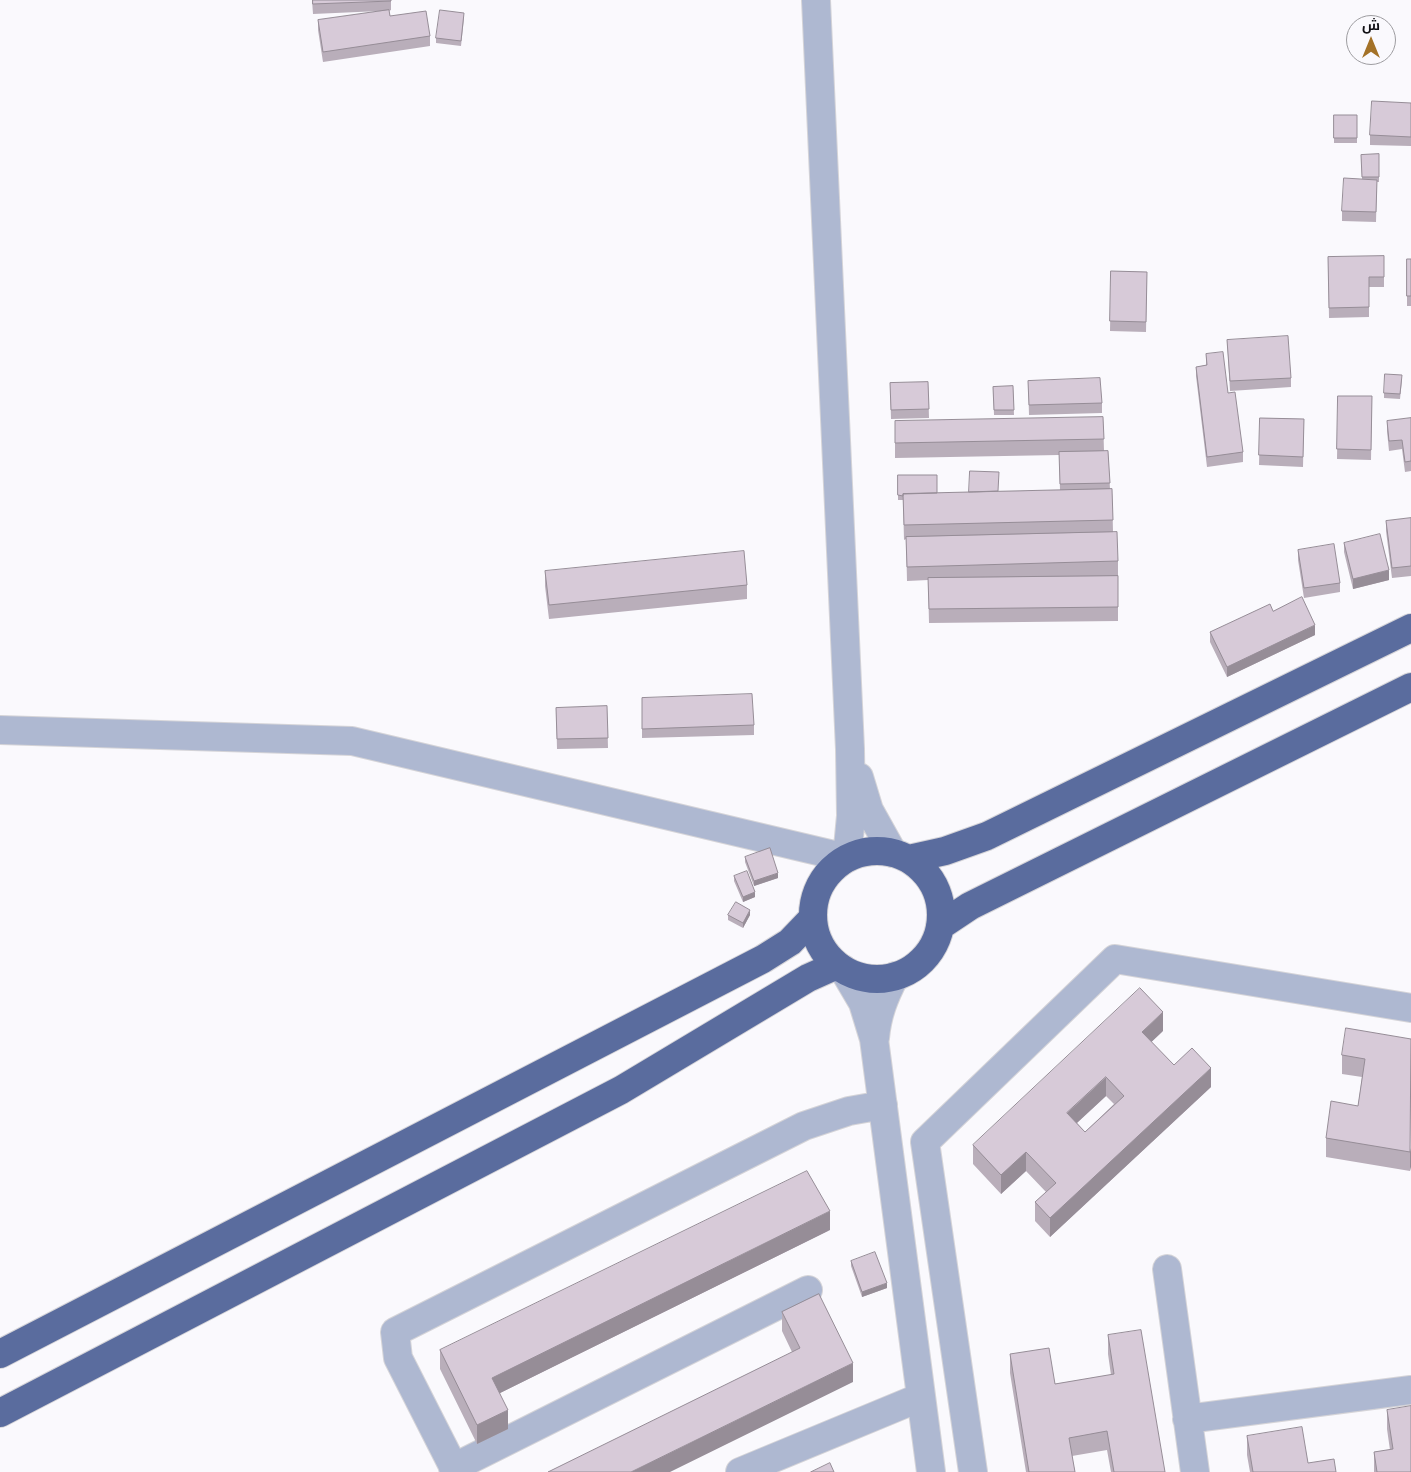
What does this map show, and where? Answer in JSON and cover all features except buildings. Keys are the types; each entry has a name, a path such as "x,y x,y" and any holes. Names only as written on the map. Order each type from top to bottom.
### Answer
{"highway":[{"path":"901,856 928,876 935,888 942,914 940,926 935,943 925,958 911,969 895,976 868,979 840,967 824,952 816,936 813,918 814,900 821,883 832,869 847,858 862,852 901,856 945,850 987,836 1411,628"},
{"path":"940,926 970,906 1411,686"},
{"path":"0,1354 763,959 790,942 813,918"},
{"path":"0,1413 621,1090 808,978 840,967"}],"street":[{"path":"0,730 352,741 847,858 851,816 850,749 816,0"},
{"path":"850,749 869,810 901,856"},
{"path":"973,1472 925,1142 1115,959 1411,1008"},
{"path":"840,967 862,1003 874,1040 930,1472"},
{"path":"874,1040 877,1018 884,996 895,976"},
{"path":"808,1290 454,1470 398,1358 395,1332 804,1126 849,1110 883,1105"},
{"path":"1167,1269 1195,1472"},
{"path":"1188,1419 1411,1390"},
{"path":"740,1472 921,1397"}]}
